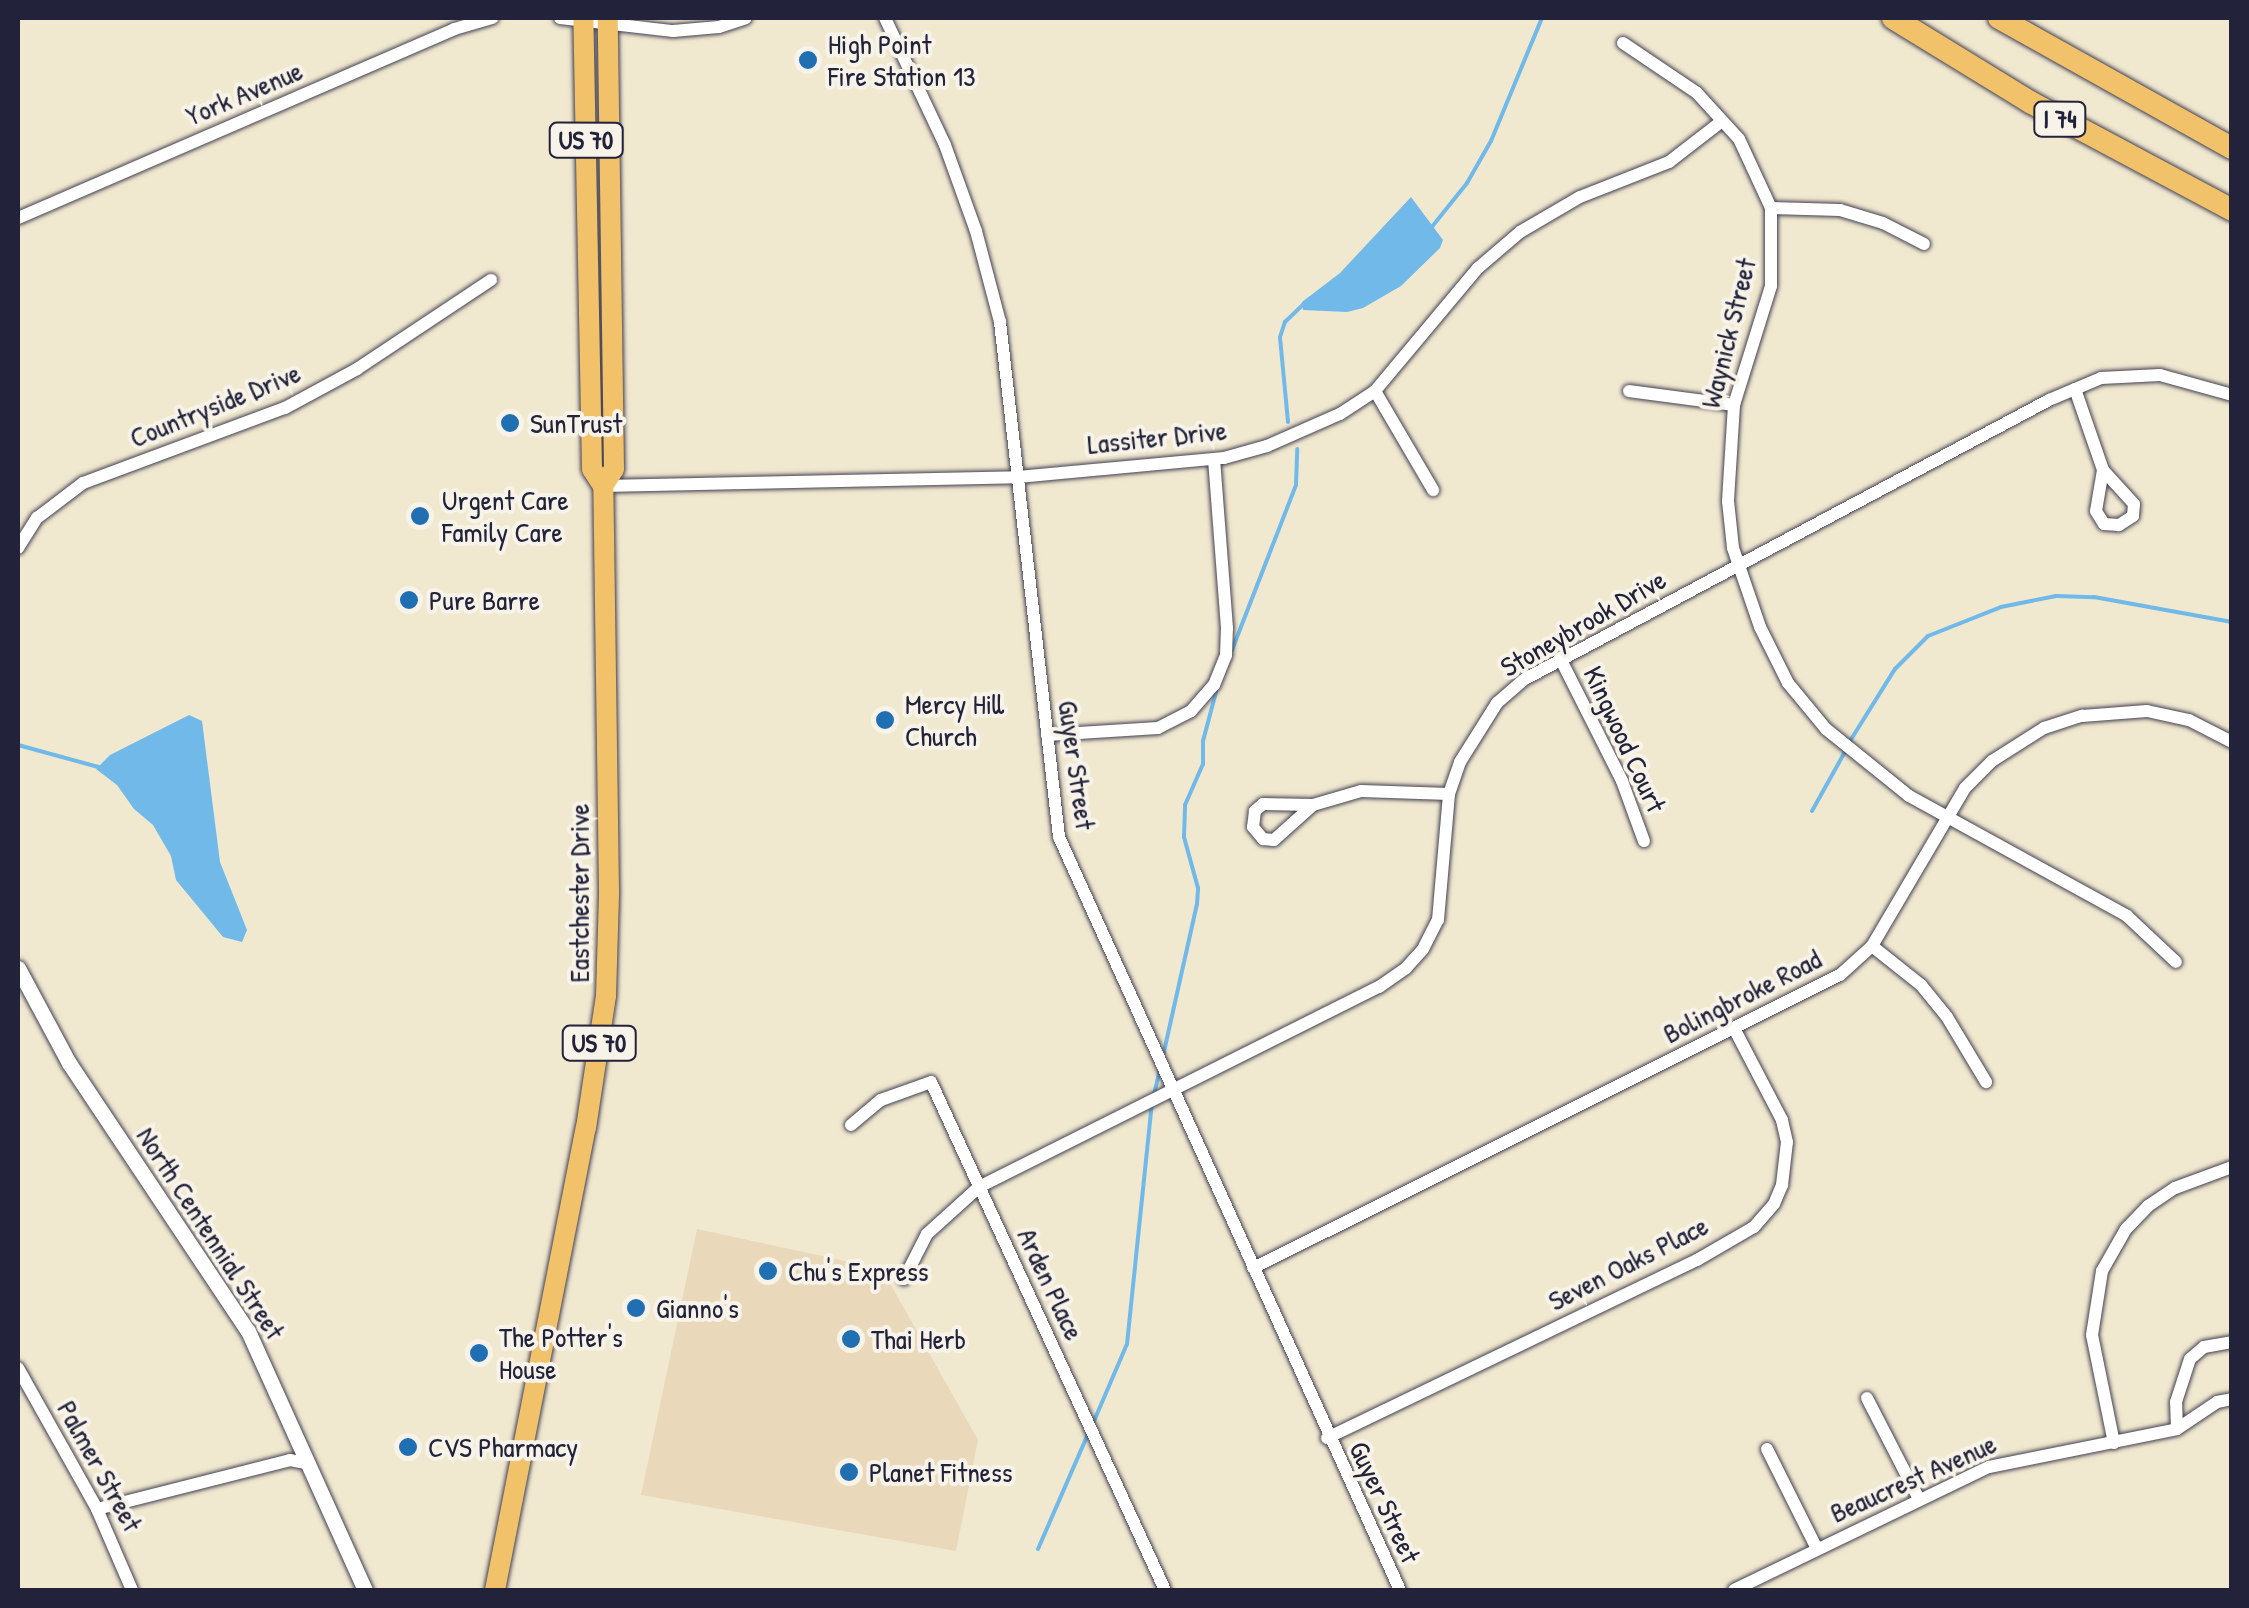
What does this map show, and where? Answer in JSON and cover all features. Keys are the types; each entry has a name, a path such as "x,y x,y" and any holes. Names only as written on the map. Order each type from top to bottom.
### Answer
{"highway":[{"name":"I 74","path":"1893,18 2030,102 2232,210"},
{"name":"I 74","path":"1999,18 2232,148"}],"main road":[{"name":"Eastchester Drive","path":"495,1590 586,1128 606,996 609,892 603,486 592,470 583,19"},
{"name":"Eastchester Drive","path":"603,486 614,469 608,20"}],"street":[{"name":"York Avenue","path":"18,214 454,29 492,18"},
{"path":"560,18 694,31 746,18"},
{"name":"Guyer Street","path":"885,18 945,145 976,231 1002,332 1059,836 1327,1438 1400,1590"},
{"name":"Waynick Street","path":"1623,44 1697,93 1754,163 1770,208 1771,286 1734,405 1728,501 1738,565 1760,627 1788,683 1826,728 1870,767 1948,818 2127,916 2176,962"},
{"name":"Lassiter Drive","path":"603,486 1018,476 1214,459 1304,432 1376,391 1478,268 1520,232 1580,197 1669,162 1722,121"},
{"path":"1770,208 1840,210 1884,223 1924,244"},
{"name":"Countryside Drive","path":"18,548 37,518 71,490 285,408 357,369 491,280"},
{"name":"Stoneybrook Drive","path":"904,1279 926,1234 979,1187 1379,987 1406,968 1423,949 1438,920 1449,794 1474,734 1497,703 1560,658 2102,378 2160,375 2232,395"},
{"path":"2076,389 2104,470"},
{"path":"1376,391 1433,490"},
{"path":"1628,391 1734,405"},
{"path":"1046,735 1158,728 1191,711 1214,685 1226,655 1214,459"},
{"name":"Kingwood Court","path":"1560,658 1622,781 1644,841"},
{"name":"Bolingbroke Road","path":"1253,1268 1840,975 1872,946 1965,788 1992,761 2044,728 2082,716 2125,710 2160,712 2189,720 2232,742"},
{"path":"1313,805 1274,840 1263,839 1253,827 1254,811 1263,804 1313,805 1361,791 1449,794"},
{"path":"1872,946 1921,986 1947,1016 1986,1082"},
{"name":"North Centennial Street","path":"18,968 69,1063 222,1286 270,1374 365,1590"},
{"name":"Seven Oaks Place","path":"1327,1438 1697,1260 1754,1226 1774,1204 1782,1185 1787,1142 1782,1120 1735,1030"},
{"name":"Arden Place","path":"851,1125 881,1100 931,1082 1165,1590"},
{"path":"2114,1444 2092,1335 2102,1271 2126,1229 2148,1206 2176,1188 2232,1167"},
{"path":"2176,1429 2176,1402 2190,1359 2204,1347 2232,1342"},
{"name":"Palmer Street","path":"18,1368 97,1509 132,1590"},
{"path":"1867,1398 1918,1498"},
{"name":"Beaucrest Avenue","path":"1734,1590 1918,1498 2018,1458 2114,1444 2176,1429 2217,1402 2232,1399"},
{"path":"1767,1449 1816,1550"},
{"path":"97,1509 290,1460 310,1464"}],"shaded area":[{"path":"697,1229 882,1269 978,1440 956,1551 641,1495"}],"water":[{"path":"1411,197 1443,240 1440,248 1401,286 1363,308 1347,312 1303,310 1302,302 1340,273"},
{"path":"189,715 202,721 220,862 247,930 242,942 223,937 176,880 171,856 153,825 134,809 117,785 96,769 110,755"}],"waterway":[{"path":"1431,228 1467,183 1491,141 1542,18"},
{"path":"1288,422 1280,337 1285,322 1306,302"},
{"path":"1232,650 1296,485 1297,449"},
{"path":"1850,741 1895,669 1928,636 2001,607 2056,596 2094,597 2232,622"},
{"path":"1163,1056 1197,904 1198,888 1184,837 1185,805 1203,764 1203,741 1216,692"},
{"path":"18,745 102,768"},
{"path":"1812,811 1846,750"},
{"path":"1154,1095 1160,1070"},
{"path":"1094,1421 1127,1344 1152,1104"},
{"path":"1038,1549 1088,1434"}],"place":[{"name":"High Point Fire Station 13","path":"808,60"},
{"name":"SunTrust","path":"510,423"},
{"name":"Urgent Care Family Care","path":"420,516"},
{"name":"Pure Barre","path":"409,600"},
{"name":"Mercy Hill Church","path":"885,720"},
{"name":"Chu's Express","path":"768,1271"},
{"name":"Gianno's","path":"636,1308"},
{"name":"Thai Herb","path":"851,1339"},
{"name":"The Potter's House","path":"479,1353"},
{"name":"CVS Pharmacy","path":"408,1447"},
{"name":"Planet Fitness","path":"849,1472"}]}
